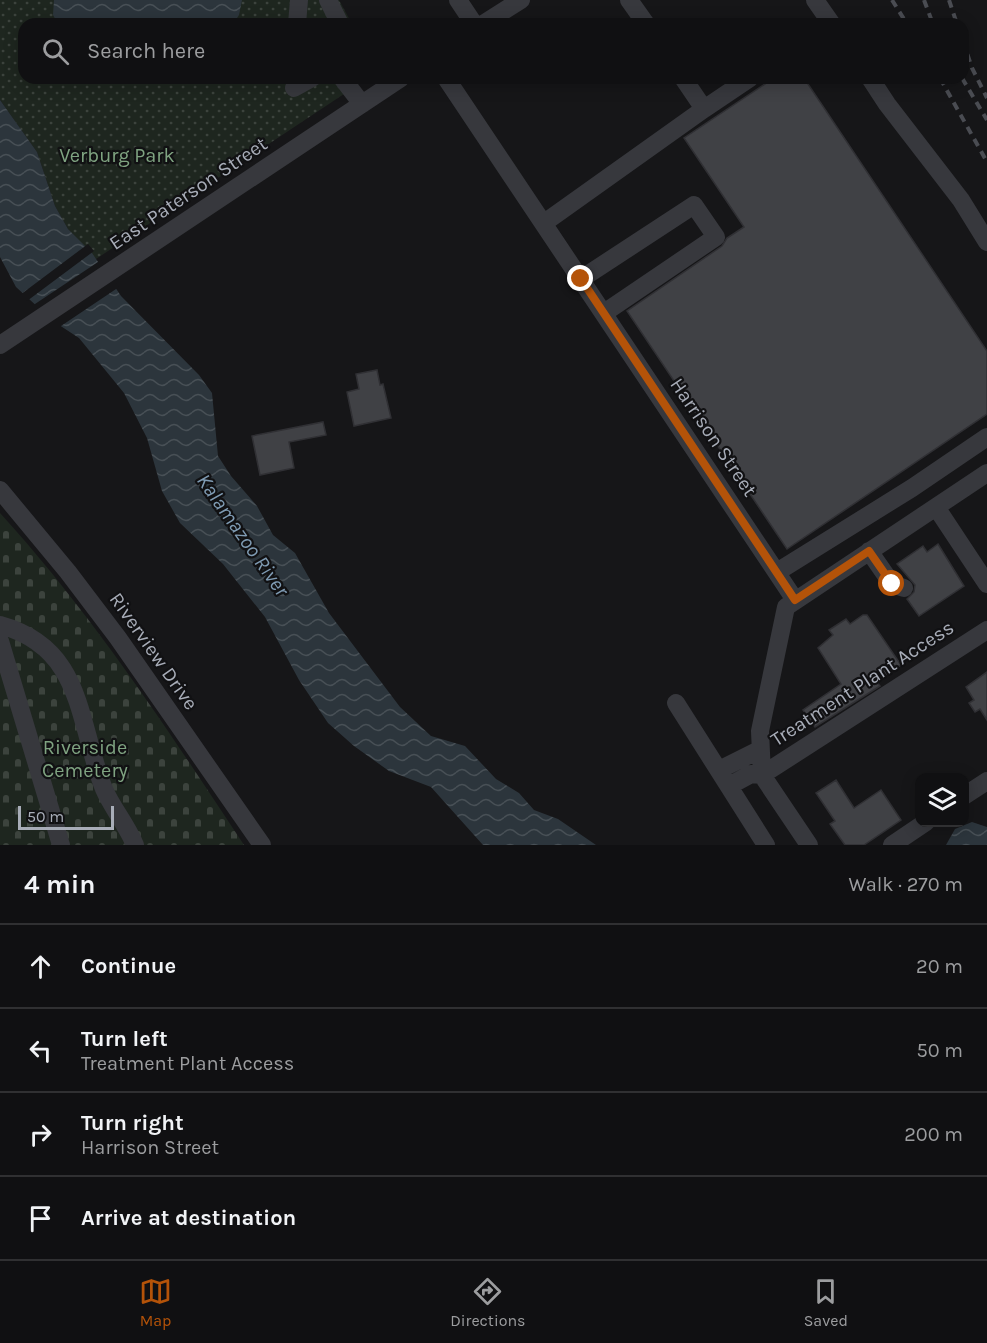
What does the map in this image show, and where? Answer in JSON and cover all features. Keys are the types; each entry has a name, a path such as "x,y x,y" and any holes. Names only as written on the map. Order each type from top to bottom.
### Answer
{"street":[{"path":"298,18 299,0"},
{"path":"328,0 337,18"},
{"path":"492,18 521,0"},
{"path":"629,0 642,18"},
{"path":"815,0 827,18"},
{"path":"463,2 471,18"},
{"path":"294,88 301,84"},
{"path":"349,84 362,104"},
{"name":"East Paterson Street","path":"7,341 392,84"},
{"name":"Harrison Street","path":"450,84 795,600"},
{"path":"687,84 704,109"},
{"path":"544,223 741,84"},
{"path":"874,84 961,200 987,242"},
{"path":"581,279 693,205 716,237 603,313"},
{"path":"777,572 912,488 987,437"},
{"path":"805,843 762,775 759,750 760,731 786,607 987,474"},
{"name":"Riverview Drive","path":"0,490 68,572 118,638 262,845"},
{"path":"936,507 987,585"},
{"path":"869,551 892,584 904,588"},
{"path":"0,625 15,629 48,648 70,681 105,790 126,823 135,845"},
{"name":"Treatment Plant Access","path":"729,786 751,774 762,775 987,630"},
{"path":"0,641 61,845"},
{"path":"676,703 766,845"},
{"path":"718,770 759,750"},
{"path":"969,793 987,781"},
{"path":"892,845 919,827"}],"green space":[{"name":"Verburg Park","path":"0,0 339,0 349,18 18,18 18,84 359,84 96,259 68,229 55,206 37,152 0,100"},
{"name":"Riverside Cemetery","path":"0,513 67,592 98,633 158,716 244,845 0,845"}],"water":[{"path":"54,0 242,0 237,18 55,18"},
{"name":"Kalamazoo River","path":"0,100 37,152 55,206 68,229 92,253 121,296 199,375 212,393 218,456 231,476 257,506 273,535 295,553 329,613 400,707 431,736 465,746 496,779 519,793 534,810 558,819 596,845 483,845 431,787 389,771 354,746 328,723 299,680 265,617 223,564 180,523 162,491 147,438 124,393 79,338 53,321 16,287 0,257"},
{"path":"972,822 987,827 987,845 946,845 955,829 969,827 969,823"}],"pier":[{"path":"88,244 94,251 27,301 20,295"},
{"path":"101,260 119,287 58,328 32,306"}],"building":[{"path":"765,84 808,84 987,351 987,414 787,549 627,311 722,246 727,238 744,227 684,138"},
{"path":"377,370 380,385 383,384 391,418 354,426 347,392 359,389 356,374"},
{"path":"323,422 326,435 289,442 294,468 260,475 252,436"},
{"path":"938,544 964,586 919,616 907,599 914,592 915,585 897,564 923,546 927,552"},
{"path":"863,615 867,615 901,665 876,681 880,686 815,727 803,710 841,684 818,648 833,635 829,630 846,619 850,624"},
{"path":"987,672 987,720 980,709 975,712 969,703 974,700 966,687"},
{"path":"836,780 854,808 881,790 901,820 864,845 845,845 830,824 835,821 816,793"}],"railway":[{"path":"892,0 903,18"},
{"path":"924,0 931,18"},
{"path":"949,0 955,18"},
{"path":"969,59 987,98"},
{"path":"943,84 987,162"},
{"path":"966,84 987,120"}],"route":[{"path":"581,279 795,600 869,551 892,584"}]}
